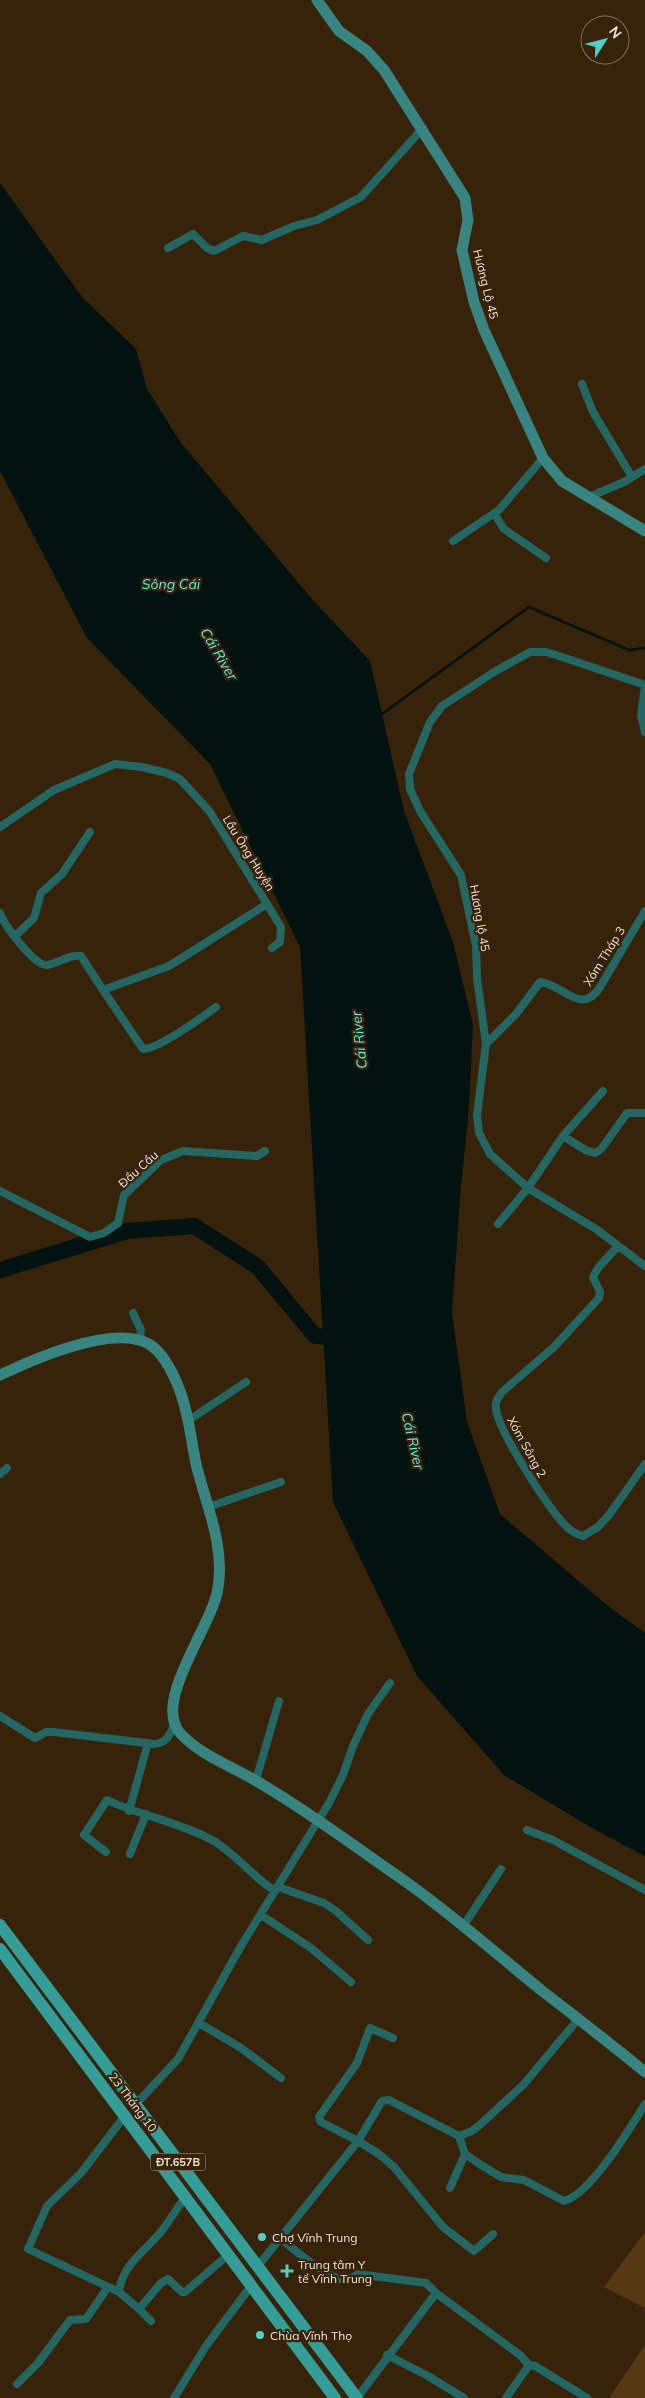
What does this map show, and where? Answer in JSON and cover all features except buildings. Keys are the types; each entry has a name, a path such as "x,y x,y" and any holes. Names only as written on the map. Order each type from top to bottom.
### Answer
{"main road":[{"name":"23 Tháng 10","path":"0,1925 357,2398"},
{"name":"23 Tháng 10","path":"0,1949 336,2398"},
{"path":"124,2117 135,2105"},
{"path":"325,2384 339,2374"}],"street":[{"name":"Hương Lộ 45","path":"317,0 339,32 367,51 384,70 422,128 468,205 468,220 462,250 474,302 484,330 543,458 562,481 645,531"},
{"path":"168,248 193,234 207,248 214,251 243,236 262,240 298,224 317,220 353,202 367,192 422,128"},
{"path":"582,384 593,412 632,477"},
{"path":"454,541 494,513 543,458"},
{"path":"589,497 645,469"},
{"path":"494,513 504,529 546,558"},
{"name":"Hương lộ 45","path":"645,685 560,656 546,652 530,652 458,694 438,709 430,722 411,767 410,789 428,827 461,875 476,946 477,978 486,1044 477,1115 479,1133 490,1154 528,1188 596,1229 645,1266"},
{"path":"645,685 641,716 645,732"},
{"name":"Lầu Ông Huyện","path":"0,827 54,790 115,764 142,767 167,773 180,779 210,812 267,904 169,966 103,990"},
{"path":"15,936 34,918 41,893 62,874 90,832"},
{"path":"267,904 282,930 280,942 272,948"},
{"name":"Xóm Tháp 3","path":"486,1044 516,1014 540,982 580,1000 591,997 600,987 645,911"},
{"path":"0,913 15,936 35,960 43,964 52,964 75,955 80,956 142,1048 148,1048 183,1029 216,1007"},
{"path":"498,1224 528,1188 563,1136 602,1091"},
{"path":"563,1136 587,1151 596,1153 602,1148 627,1112 645,1113"},
{"name":"Đầu Cầu","path":"0,1191 90,1236 104,1233 118,1223 124,1194 161,1160 183,1151 257,1156 265,1151"},
{"name":"Xóm Sông 2","path":"618,1246 601,1264 594,1276 600,1292 599,1298 554,1347 502,1392 496,1400 496,1410 499,1420 529,1477 559,1519 576,1534 583,1536 598,1527 645,1464"},
{"path":"133,1313 141,1330 140,1340"},
{"path":"0,1375 89,1342 118,1338 140,1340 159,1352 169,1367 180,1391 189,1420 196,1463 217,1538 219,1584 212,1608 177,1685 172,1706 174,1725 162,1744 54,1732 46,1732 35,1738 0,1716"},
{"path":"189,1420 246,1382"},
{"path":"0,1474 7,1468"},
{"path":"208,1507 282,1482"},
{"path":"135,2105 178,2059 199,2023 209,2000 318,1822 343,1775 353,1746 368,1714 390,1683"},
{"path":"256,1780 279,1701"},
{"path":"174,1725 204,1753 256,1780 464,1925 544,1992 645,2072"},
{"path":"130,1811 148,1743"},
{"path":"106,1852 84,1835 107,1800 130,1811 146,1814 214,1841 277,1889 324,1903 336,1911 368,1940"},
{"path":"130,1854 146,1814"},
{"path":"527,1830 553,1840 645,1890"},
{"path":"464,1925 501,1869"},
{"path":"261,1915 311,1948 351,1982"},
{"path":"459,2136 477,2126 524,2084 579,2018"},
{"path":"199,2023 241,2048 281,2078"},
{"path":"393,2038 370,2028 357,2063 319,2117 321,2122 328,2128 358,2141 394,2167 443,2227 474,2251 493,2234"},
{"path":"258,2266 358,2141 376,2108 382,2101 389,2100 459,2136 465,2154 501,2177 524,2180 564,2201 571,2199 593,2178 616,2149 645,2104"},
{"path":"124,2117 81,2173 47,2206 28,2249 119,2292 151,2321"},
{"path":"450,2188 465,2154"},
{"path":"119,2292 122,2281 133,2259 158,2236 185,2198"},
{"path":"281,2239 308,2262 340,2279 350,2280 358,2274 426,2283 436,2293 520,2355 529,2365 535,2366 588,2398"},
{"path":"139,2309 161,2283 168,2279 182,2292 185,2292 228,2255"},
{"path":"174,2398 206,2346 251,2286"},
{"path":"17,2384 38,2363 70,2320 86,2319 108,2287"},
{"path":"357,2398 387,2355 436,2293"},
{"path":"387,2355 428,2376 464,2398"},
{"path":"506,2398 529,2365"}],"shaded area":[{"path":"645,2232 645,2308 604,2287"},
{"path":"645,2345 645,2398 609,2398"}],"water":[{"name":"Sông Cái","path":"0,183 82,297 136,349 147,389 181,443 311,598 370,661 404,811 453,942 473,1025 469,1107 452,1313 467,1422 500,1514 608,1606 645,1633 645,1856 592,1828 504,1775 417,1676 333,1502 300,947 210,764 87,638 0,471"}],"waterway":[{"path":"382,714 529,607 629,650 645,648"},
{"path":"0,1270 127,1231 194,1226 258,1267 315,1336 345,1338"}],"place":[{"name":"Chợ Vĩnh Trung","path":"262,2237"},
{"name":"Trung tâm Y tế Vĩnh Trung","path":"287,2271"},
{"name":"Chùa Vĩnh Thọ","path":"260,2335"}],"water label":[{"name":"Cái River","path":"219,654"},
{"name":"Cái River","path":"359,1040"},
{"name":"Cái River","path":"413,1441"}]}
